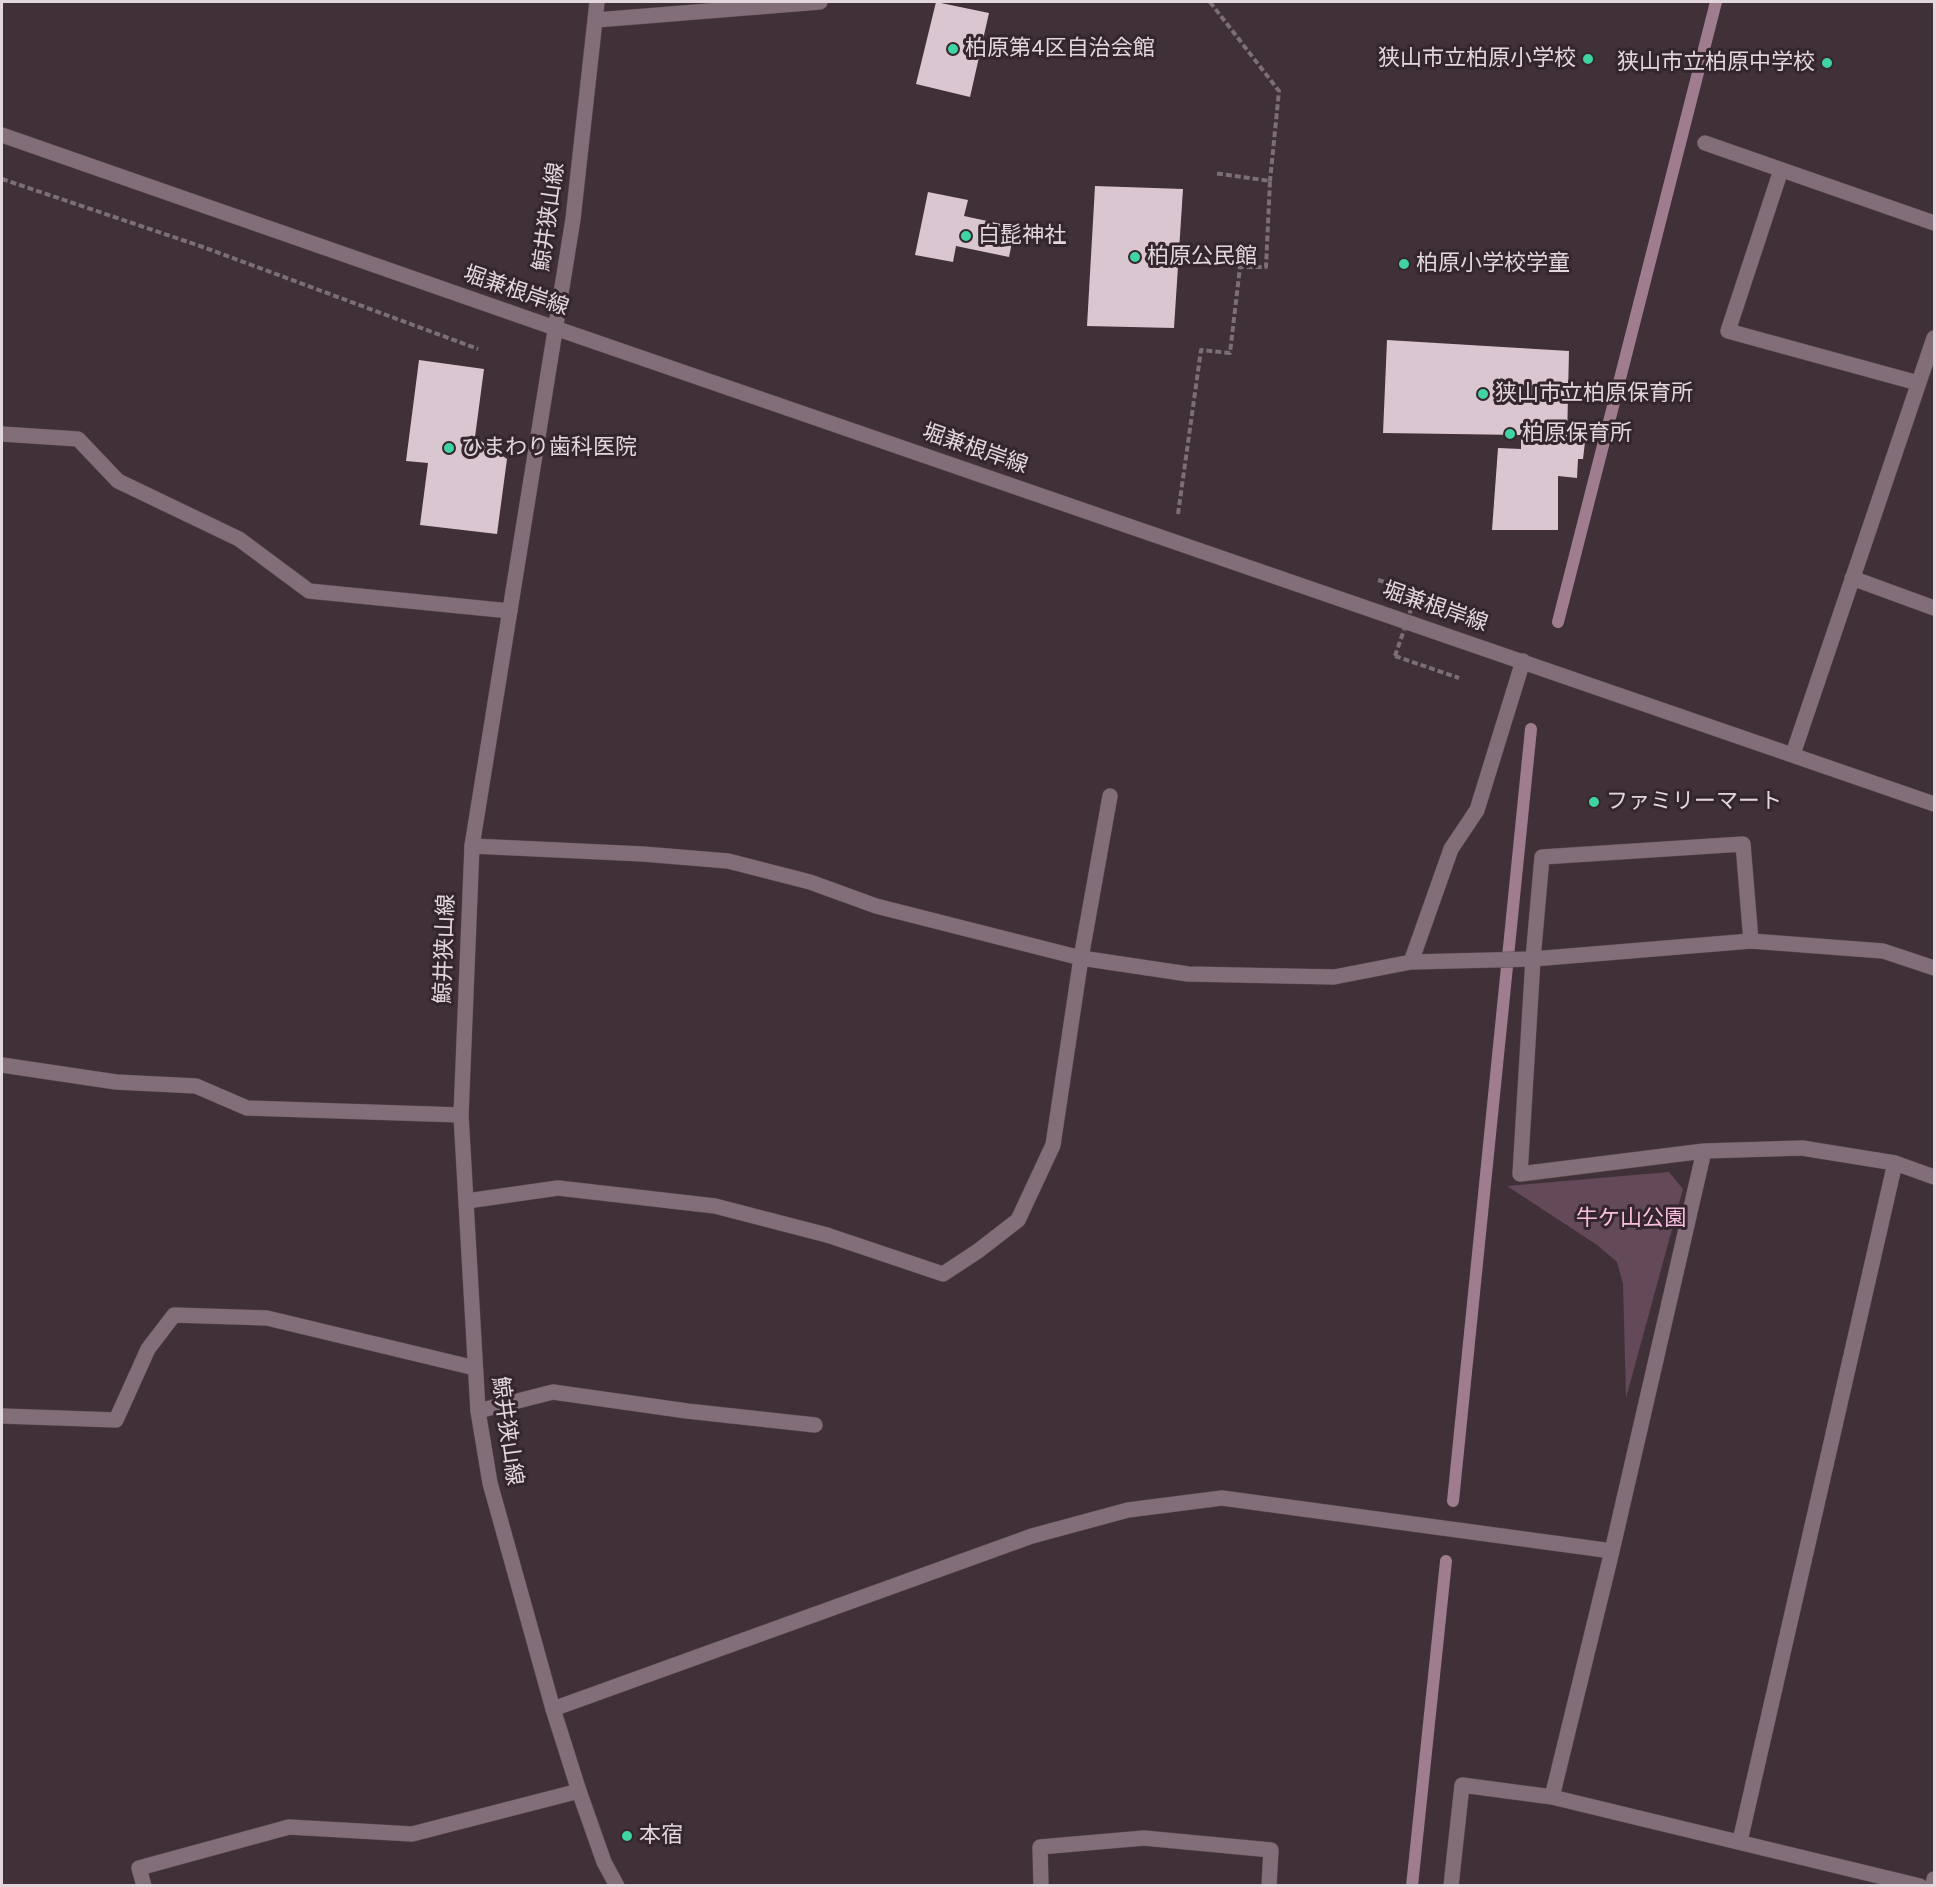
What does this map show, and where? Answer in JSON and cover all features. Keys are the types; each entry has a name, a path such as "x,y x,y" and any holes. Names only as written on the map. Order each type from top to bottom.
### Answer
{"street":[{"name":"鯨井狭山線","path":"597,2 573,219 472,846 461,1115 478,1411 490,1483 553,1709 604,1862 617,1886"},
{"path":"596,20 820,2"},
{"name":"堀兼根岸線","path":"2,135 1935,804"},
{"path":"1705,143 1935,223"},
{"path":"1781,170 1728,331 1918,382"},
{"path":"1793,754 1918,382 1935,338"},
{"path":"2,434 78,439 118,481 239,539 309,591 510,611"},
{"path":"1852,578 1935,608"},
{"path":"1411,962 1451,849 1477,810 1523,661"},
{"path":"467,1201 558,1188 715,1206 827,1235 943,1274 1018,1220 1053,1145 1081,958 1110,796"},
{"path":"1751,941 1743,844 1542,857 1533,959 1520,1174 1704,1151 1802,1149 1895,1163 1935,1177"},
{"path":"472,846 643,854 728,861 810,882 876,906 1081,958 1188,974 1334,977 1411,962 1533,959 1751,941 1883,951 1935,968"},
{"path":"2,1065 116,1082 196,1086 248,1108 461,1115"},
{"path":"1552,1797 1612,1551 1704,1151"},
{"path":"1740,1841 1895,1163"},
{"path":"2,1416 116,1420 148,1349 174,1315 267,1318 475,1368"},
{"path":"478,1411 553,1392 687,1411 815,1425"},
{"path":"553,1709 1032,1536 1128,1510 1222,1498 1612,1551"},
{"path":"1451,1886 1462,1785 1552,1797 1920,1886"},
{"path":"144,1886 139,1868 289,1827 412,1834 579,1791"},
{"path":"1041,1886 1040,1847 1144,1838 1271,1850 1269,1886"},
{"path":"1933,1886 1935,1879"}],"path":[{"path":"1174,541 1201,350 1230,353 1240,267 1266,267 1270,181 1279,91 1210,2"},
{"path":"1214,173 1270,181"},
{"path":"2,179 203,247 478,349"},
{"path":"1375,579 1417,592 1395,656 1459,678"}],"green space":[{"name":"牛ケ山公園","path":"1669,1172 1683,1189 1626,1398 1623,1284 1617,1262 1597,1245 1507,1186"}],"building":[{"name":"柏原第4区自治会館","path":"936,2 989,13 970,97 916,84"},
{"name":"柏原公民館","path":"1095,186 1183,189 1174,328 1087,326"},
{"name":"白髭神社","path":"928,192 968,200 964,216 1015,227 1009,257 956,246 953,262 915,255"},
{"name":"柏原保育所","path":"1387,340 1569,351 1567,440 1585,442 1583,459 1578,459 1577,478 1558,476 1558,530 1492,530 1498,448 1521,449 1521,435 1383,433"},
{"name":"ひまわり歯科医院","path":"419,360 484,369 475,437 507,459 497,534 420,525 428,463 406,461"}],"waterway":[{"path":"1558,622 1716,2"},
{"path":"1453,1501 1531,729"},
{"path":"1412,1886 1446,1561"}],"place":[{"name":"柏原第4区自治会館","path":"953,49"},
{"name":"狭山市立柏原小学校","path":"1588,59"},
{"name":"狭山市立柏原中学校","path":"1827,63"},
{"name":"白髭神社","path":"966,236"},
{"name":"柏原公民館","path":"1135,257"},
{"name":"柏原小学校学童","path":"1404,264"},
{"name":"狭山市立柏原保育所","path":"1483,394"},
{"name":"柏原保育所","path":"1510,434"},
{"name":"ひまわり歯科医院","path":"449,448"},
{"name":"ファミリーマート","path":"1594,802"},
{"name":"本宿","path":"627,1836"}]}
